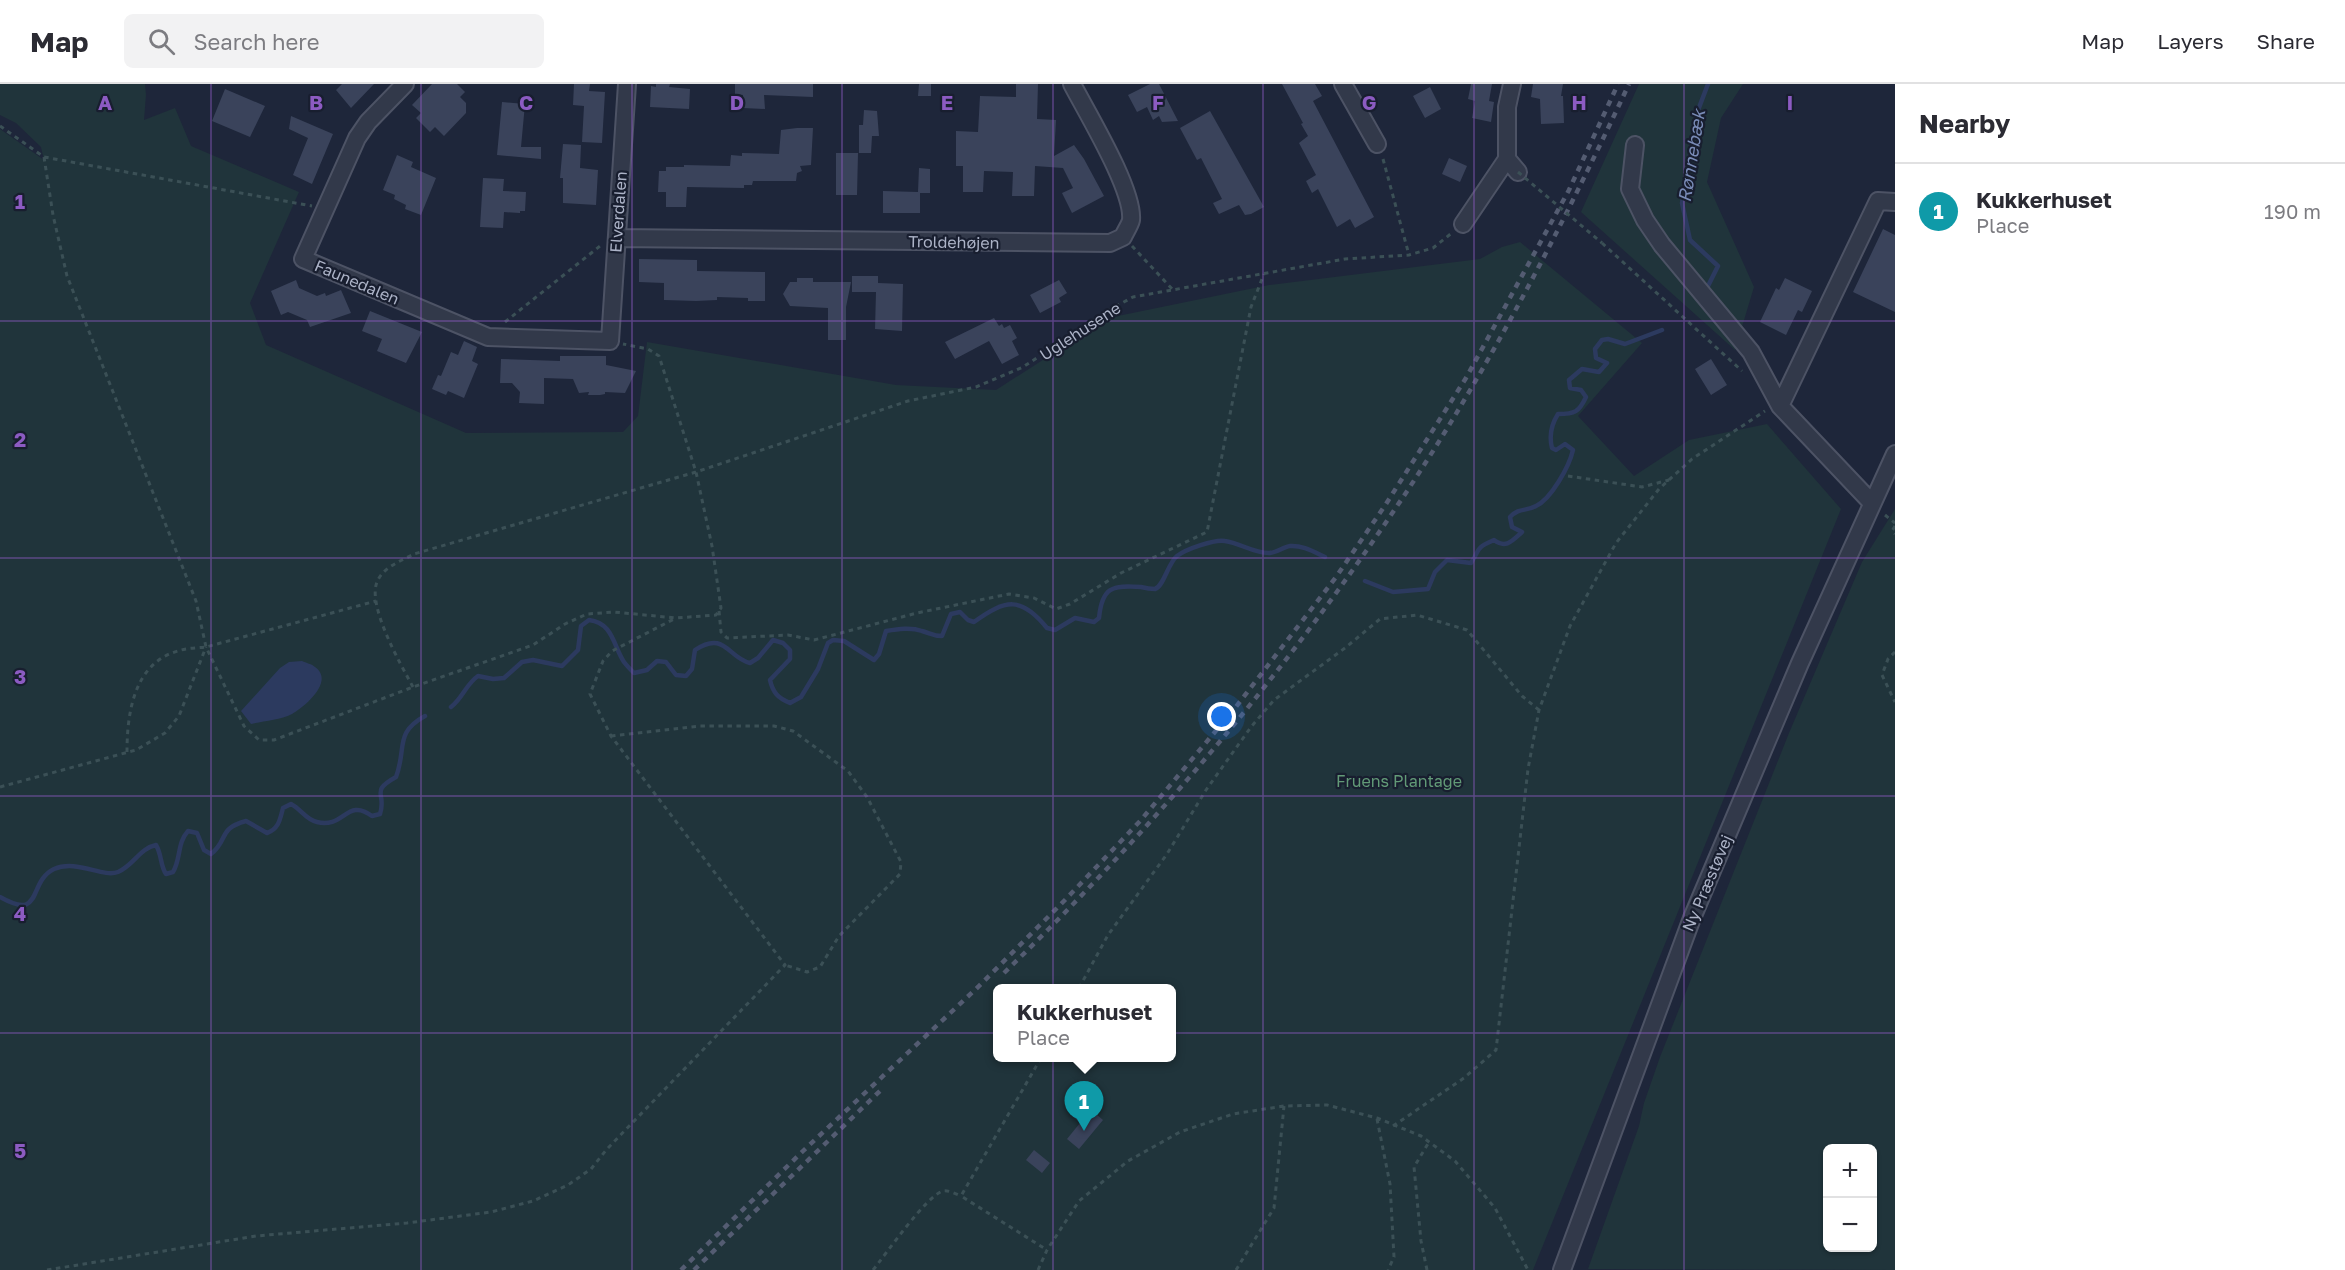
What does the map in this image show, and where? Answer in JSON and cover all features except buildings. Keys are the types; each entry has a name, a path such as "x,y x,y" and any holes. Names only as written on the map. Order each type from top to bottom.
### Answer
{"street":[{"name":"Faunedalen","path":"405,84 368,122 357,138 303,259 488,337 610,341"},
{"name":"Elverdalen","path":"610,341 627,84"},
{"path":"1072,84 1119,174 1131,220 1123,237"},
{"path":"1343,84 1377,144"},
{"path":"1463,224 1512,165 1507,106 1512,84"},
{"path":"1635,146 1630,189 1637,206 1662,245 1750,352 1780,406 1872,503"},
{"path":"1780,406 1878,201 1895,202"},
{"name":"Troldehøjen","path":"616,238 1110,243 1123,237"},
{"name":"Ny Præstøvej","path":"1562,1270 1692,918 1800,663 1895,453"}],"path":[{"path":"0,126 44,157 326,208"},
{"path":"1377,144 1388,171 1410,255"},
{"path":"44,157 52,215 67,276 196,601 206,646 244,726 259,740 274,740 413,687 533,645 565,624 587,614 614,612 676,618 716,615 719,611"},
{"path":"1512,165 1602,243 1750,378"},
{"name":"Uglehusene","path":"376,601 376,582 388,567 414,554 696,472 908,401 976,387 1023,367 1109,310 1133,297 1345,259 1410,255 1433,248 1463,224"},
{"path":"1123,237 1174,291"},
{"path":"488,337 608,240 616,238"},
{"path":"610,341 648,349 659,356 696,472 712,546 721,608 719,611 721,632 727,638 788,635 814,640 916,613 1009,594 1034,598 1056,609 1070,604 1157,554 1207,532 1251,307 1264,274"},
{"path":"1393,1126 1464,1078 1496,1050 1528,769 1539,710 1570,626 1616,543 1659,489 1692,459 1720,439 1762,412 1780,406"},
{"path":"1568,476 1642,487 1670,479"},
{"path":"1895,526 1892,531 1895,534"},
{"path":"127,752 127,733 135,692 146,670 160,659 177,651 206,646 376,601 389,644 413,687"},
{"path":"1081,984 1108,935 1167,854 1206,790 1251,727 1274,700 1380,619 1417,615 1467,630 1522,696 1539,710"},
{"path":"611,736 700,726 774,726 793,731 848,771 867,797 901,862 900,874 839,936 820,967 807,972 785,965 611,736 590,694 603,661 612,651 676,618"},
{"path":"0,787 136,750 165,733 179,716 206,646"},
{"path":"1895,652 1888,659 1882,675 1895,702"},
{"path":"46,1270 256,1236 491,1212 533,1201 568,1185 591,1168 785,965"},
{"path":"962,1196 1039,1062"},
{"path":"1038,1270 1047,1250 1079,1201 1128,1161 1179,1132 1233,1114 1284,1106 1327,1105 1377,1118 1421,1136 1455,1161 1495,1208 1528,1270"},
{"path":"1236,1270 1274,1208 1284,1106"},
{"path":"1377,1118 1390,1194 1394,1257 1388,1270"},
{"path":"1427,1270 1420,1241 1414,1167 1429,1142"},
{"path":"873,1270 929,1200 942,1191 962,1196 1047,1250"}],"green space":[{"name":"Fruens Plantage","path":"0,84 145,84 144,120 175,108 191,146 299,192 250,303 266,345 466,433 623,432 638,416 647,342 896,385 996,390 1108,318 1269,285 1480,259 1502,247 1520,242 1642,343 1578,416 1634,476 1689,440 1767,424 1841,509 1533,1270 0,1270 0,129 44,160 41,147 16,123 0,115"},
{"path":"1639,84 1743,84 1721,118 1707,182 1754,287 1735,350 1581,212"},
{"path":"1895,509 1895,1270 1588,1269 1639,1126 1644,1103 1660,1057 1789,733 1862,562"}],"water":[{"path":"302,661 314,666 320,673 322,679 316,693 304,706 292,714 251,724 241,711 280,668 289,662"}],"waterway":[{"name":"Rønnebæk","path":"1708,84 1697,113 1682,203 1690,240 1718,266 1708,286"},
{"name":"Rønnebæk","path":"1365,581 1393,592 1428,589 1435,572 1447,560 1471,563 1483,545 1494,540 1505,544 1515,538 1522,532 1512,527 1510,517 1517,512 1536,506 1548,497 1559,482 1571,457 1573,450 1565,444 1556,450 1552,448 1551,439 1552,426 1558,414 1576,411 1586,397 1581,390 1570,388 1569,380 1582,369 1599,372 1607,363 1596,358 1595,349 1602,340 1608,339 1625,344 1662,330"},
{"name":"Rønnebæk","path":"451,707 478,676 493,679 504,678 522,662 533,660 562,666 578,650 581,626 589,620 603,625 608,630 624,662 634,673 647,670 657,661 666,662 676,675 686,676 692,669 695,650 713,643 726,647 736,656 750,663 758,658 773,640 783,643 790,650 790,659 770,680 777,694 790,703 801,697 818,669 828,643 833,640 844,641 874,660 879,654 886,631 913,629 942,636 951,614 960,612 968,620 974,622 995,609 1013,604 1029,610 1047,628 1055,630 1075,618 1094,622 1099,618 1103,600 1110,590 1123,587 1155,589 1161,584 1174,559 1181,553 1220,541 1269,553 1290,546 1299,547 1325,557"},
{"name":"Rønnebæk","path":"0,897 14,904 23,905 29,903 40,882 54,869 71,866 104,873 118,872 145,850 156,845 166,874 173,872 182,841 188,831 197,833 204,850 211,854 227,831 237,824 246,821 267,833 271,831 278,823 283,808 291,804 317,822 333,821 357,810 372,816 380,814 382,807 380,793 383,786 396,777 405,735 415,722 425,716"}],"railway":[{"path":"681,1270 803,1151 978,987 1066,899 1141,820 1235,708 1336,577 1386,504 1466,378 1569,190 1618,84"},
{"path":"1004,973 1110,865 1211,753 1305,635 1350,574 1427,461 1490,356 1576,194 1629,84"},
{"path":"694,1270 882,1089"}],"place":[{"name":"Kukkerhuset","path":"1084,1131"}]}
